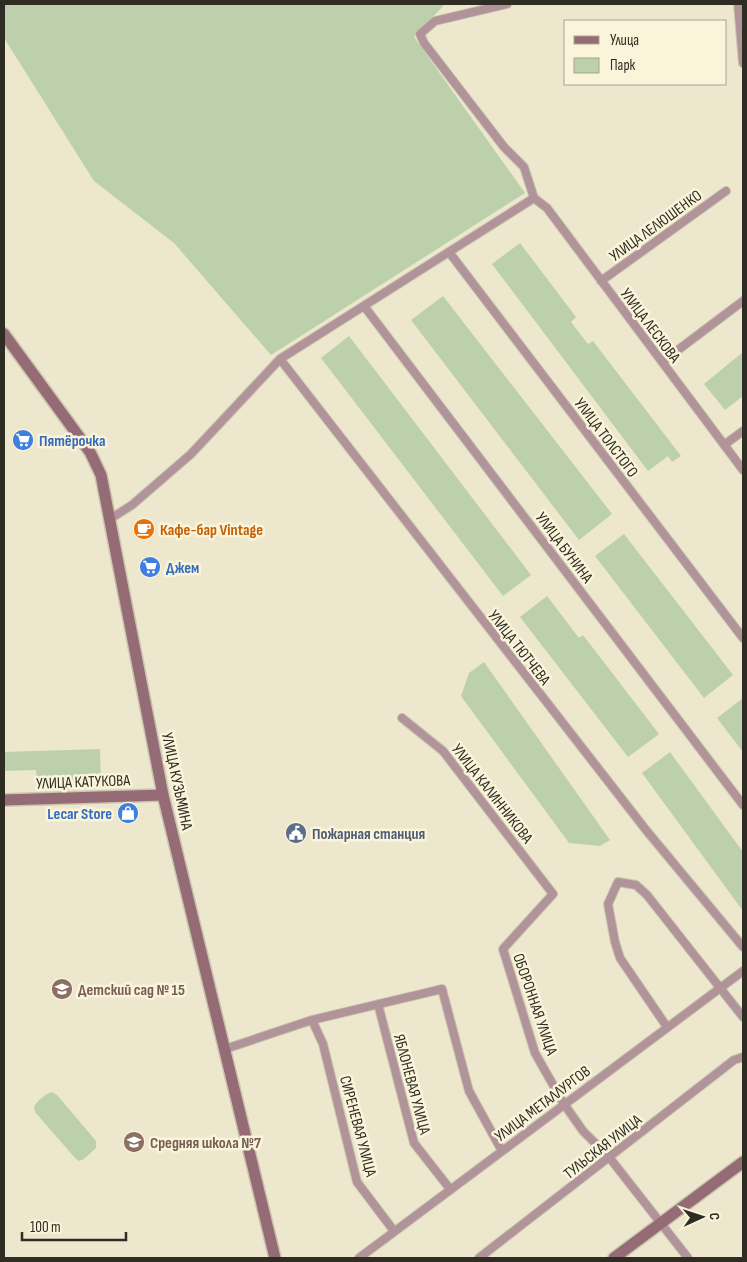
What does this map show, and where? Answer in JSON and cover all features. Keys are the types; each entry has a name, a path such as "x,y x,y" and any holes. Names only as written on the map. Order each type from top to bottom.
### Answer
{"main road":[{"name":"УЛИЦА КУЗЬМИНА","path":"4,334 90,452 102,475 163,795 275,1258"},
{"name":"УЛИЦА КАТУКОВА","path":"4,800 163,795"},
{"path":"614,1258 743,1162"}],"street":[{"path":"110,519 132,505 191,454 280,360 534,198 524,167 504,148 424,43 420,34 435,20 507,4"},
{"path":"738,4 743,64"},
{"name":"УЛИЦА ЛЕЛЮШЕНКО","path":"601,281 726,191"},
{"name":"УЛИЦА ЛЕСКОВА","path":"534,198 547,208 743,470"},
{"name":"УЛИЦА ТОЛСТОГО","path":"450,252 743,638"},
{"path":"662,362 743,301"},
{"name":"УЛИЦА БУНИНА","path":"364,306 743,805"},
{"name":"УЛИЦА ТЮТЧЕВА","path":"280,360 646,830 743,947"},
{"path":"724,445 743,430"},
{"name":"УЛИЦА КАЛИННИКОВА","path":"402,718 443,750 554,894"},
{"path":"667,1027 620,958 614,942 608,904 618,882 636,885 647,895 743,1017"},
{"name":"ОБОРОННАЯ УЛИЦА","path":"554,894 503,949 535,1053 564,1104 583,1131 610,1157 688,1258"},
{"name":"УЛИЦА МЕТАЛЛУРГОВ","path":"359,1258 743,971"},
{"path":"225,1049 312,1020 442,989 469,1091 502,1150"},
{"name":"ЯБЛОНЕВАЯ УЛИЦА","path":"378,1004 414,1143 450,1189"},
{"name":"СИРЕНЕВАЯ УЛИЦА","path":"312,1020 323,1044 357,1182 394,1231"},
{"name":"ТУЛЬСКАЯ УЛИЦА","path":"479,1258 734,1060 743,1057"}],"green space":[{"path":"4,4 445,4 414,37 525,193 271,355 174,243 94,181 4,38"},
{"path":"520,243 576,317 571,322 588,344 593,341 681,456 672,462 668,456 648,471 492,264"},
{"path":"443,296 612,514 579,540 411,320"},
{"path":"349,336 531,575 503,596 321,358"},
{"path":"743,352 743,396 725,410 704,384"},
{"path":"624,534 733,675 704,698 595,556"},
{"path":"547,596 579,638 583,635 659,734 628,757 520,617"},
{"path":"484,662 610,840 600,846 569,843 461,696 469,673"},
{"path":"743,698 743,752 717,718"},
{"path":"100,749 101,788 65,790 37,784 36,770 4,771 4,752"},
{"path":"670,752 743,852 743,911 642,773"},
{"path":"52,1092 57,1095 96,1141 96,1148 84,1159 79,1161 75,1158 35,1112 34,1107 38,1102"}],"place":[{"name":"Пятёрочка","path":"23,440"},
{"name":"Кафе-бар Vintage","path":"144,529"},
{"name":"Джем","path":"150,567"},
{"name":"Lecar Store","path":"128,813"},
{"name":"Пожарная станция","path":"296,833"},
{"name":"Детский сад № 15","path":"62,989"},
{"name":"Средняя школа №7","path":"134,1142"}]}
